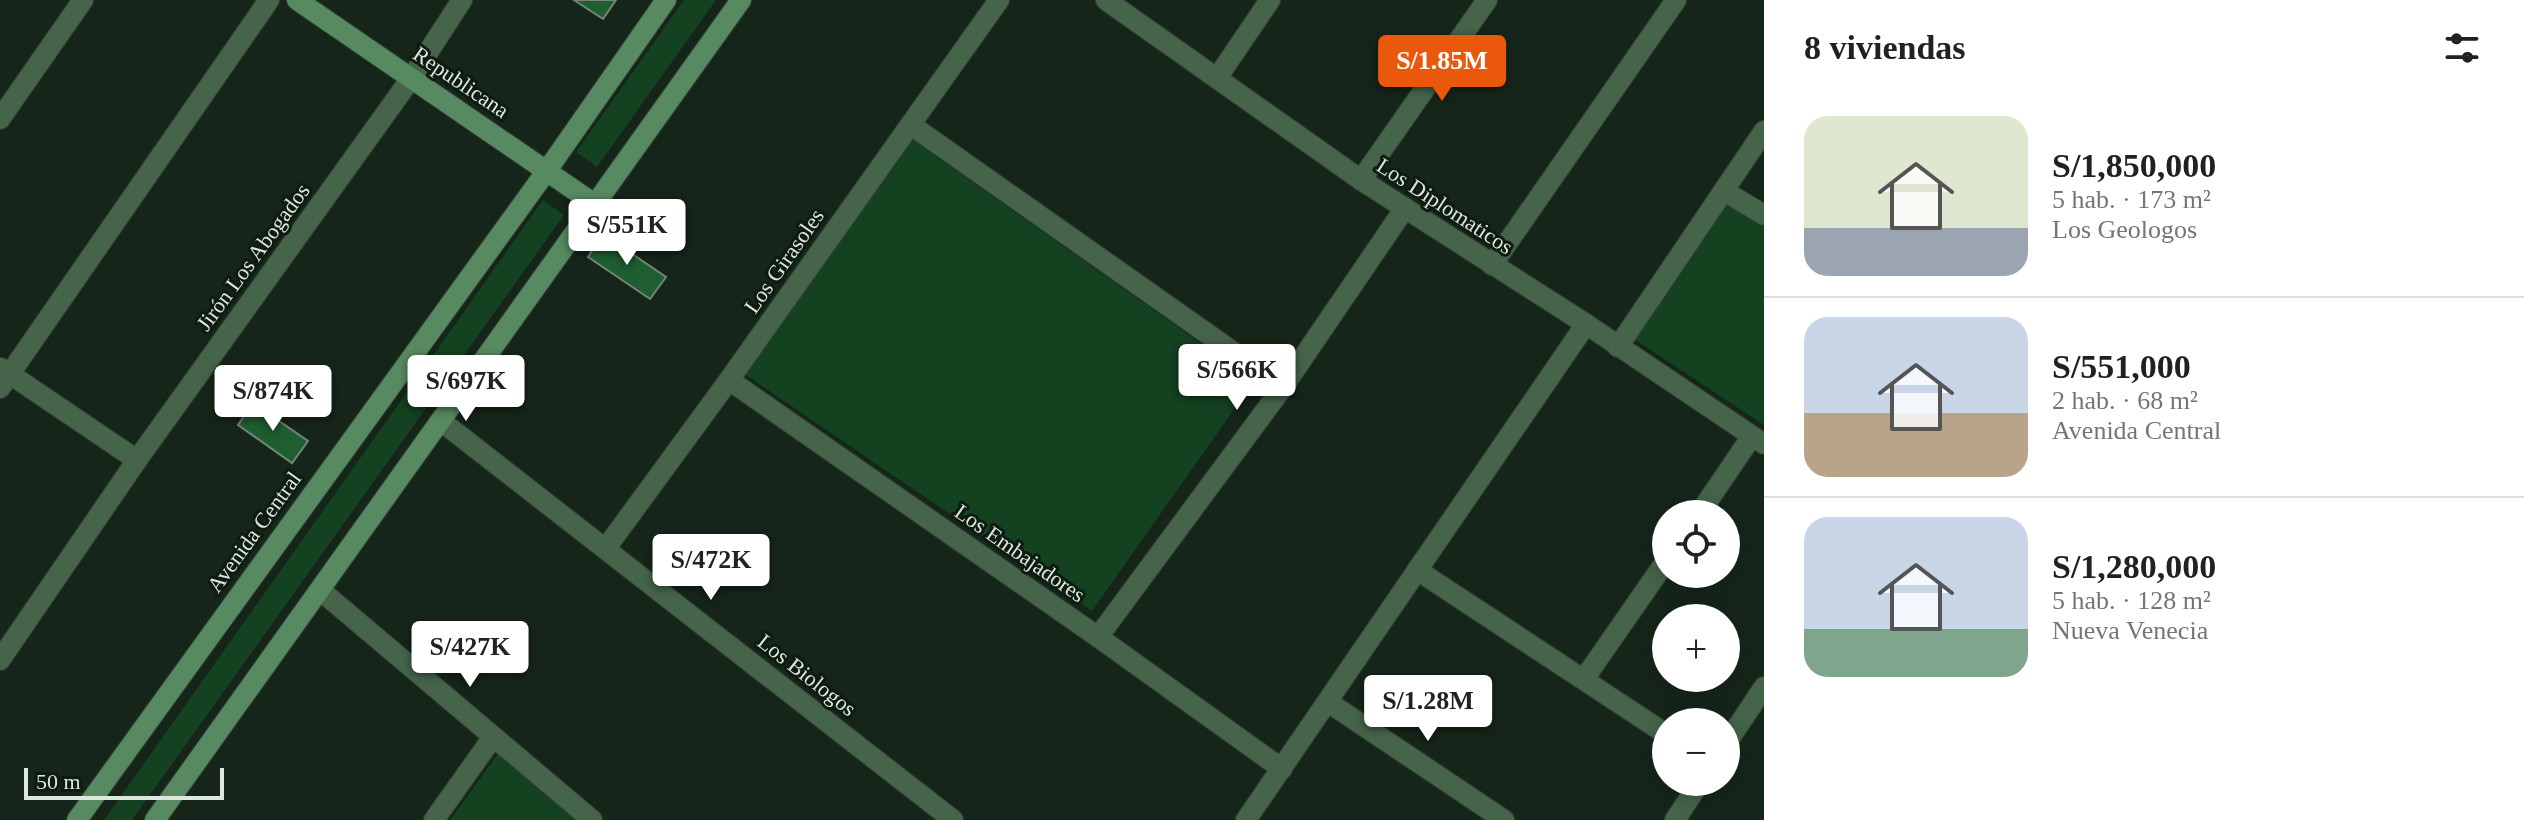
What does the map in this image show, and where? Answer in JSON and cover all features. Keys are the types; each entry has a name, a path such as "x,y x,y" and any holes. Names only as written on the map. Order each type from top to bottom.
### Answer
{"main road":[{"name":"Republicana","path":"297,0 548,169 596,205"},
{"name":"Avenida Central","path":"77,820 548,169 666,0"},
{"path":"155,820 741,0"}],"street":[{"path":"0,119 83,0"},
{"path":"137,460 3,376 269,0"},
{"name":"Jirón Los Abogados","path":"0,660 137,460 412,77 462,0"},
{"name":"Los Girasoles","path":"606,548 999,0"},
{"name":"Los Diplomaticos","path":"1106,0 1361,180 1586,324 1758,440"},
{"path":"1217,78 1270,0"},
{"path":"1361,180 1487,0"},
{"path":"1492,265 1676,0"},
{"path":"911,125 1283,387"},
{"path":"1618,347 1764,131"},
{"path":"1724,191 1764,215"},
{"path":"1098,637 1283,387 1405,208"},
{"path":"1246,820 1586,324"},
{"name":"Los Embajadores","path":"729,380 1282,769"},
{"name":"Los Biologos","path":"441,421 953,820"},
{"path":"1710,500 1758,440"},
{"path":"1417,570 1652,725"},
{"path":"1584,679 1652,581"},
{"path":"320,590 592,820"},
{"path":"1740,723 1764,687"},
{"path":"1328,702 1504,820"},
{"path":"434,820 493,737"},
{"path":"1675,820 1691,796"}],"green space":[{"path":"684,0 716,0 597,167 576,152"},
{"path":"910,138 1254,381 1092,611 743,373"},
{"path":"543,200 564,215 132,820 104,820"},
{"path":"1725,204 1764,227 1764,425 1634,339"},
{"path":"500,751 579,820 450,820"}],"building":[{"path":"574,0 616,0 603,19"},
{"path":"603,234 666,277 650,299 588,257"},
{"path":"253,403 308,441 292,463 238,425"}]}
